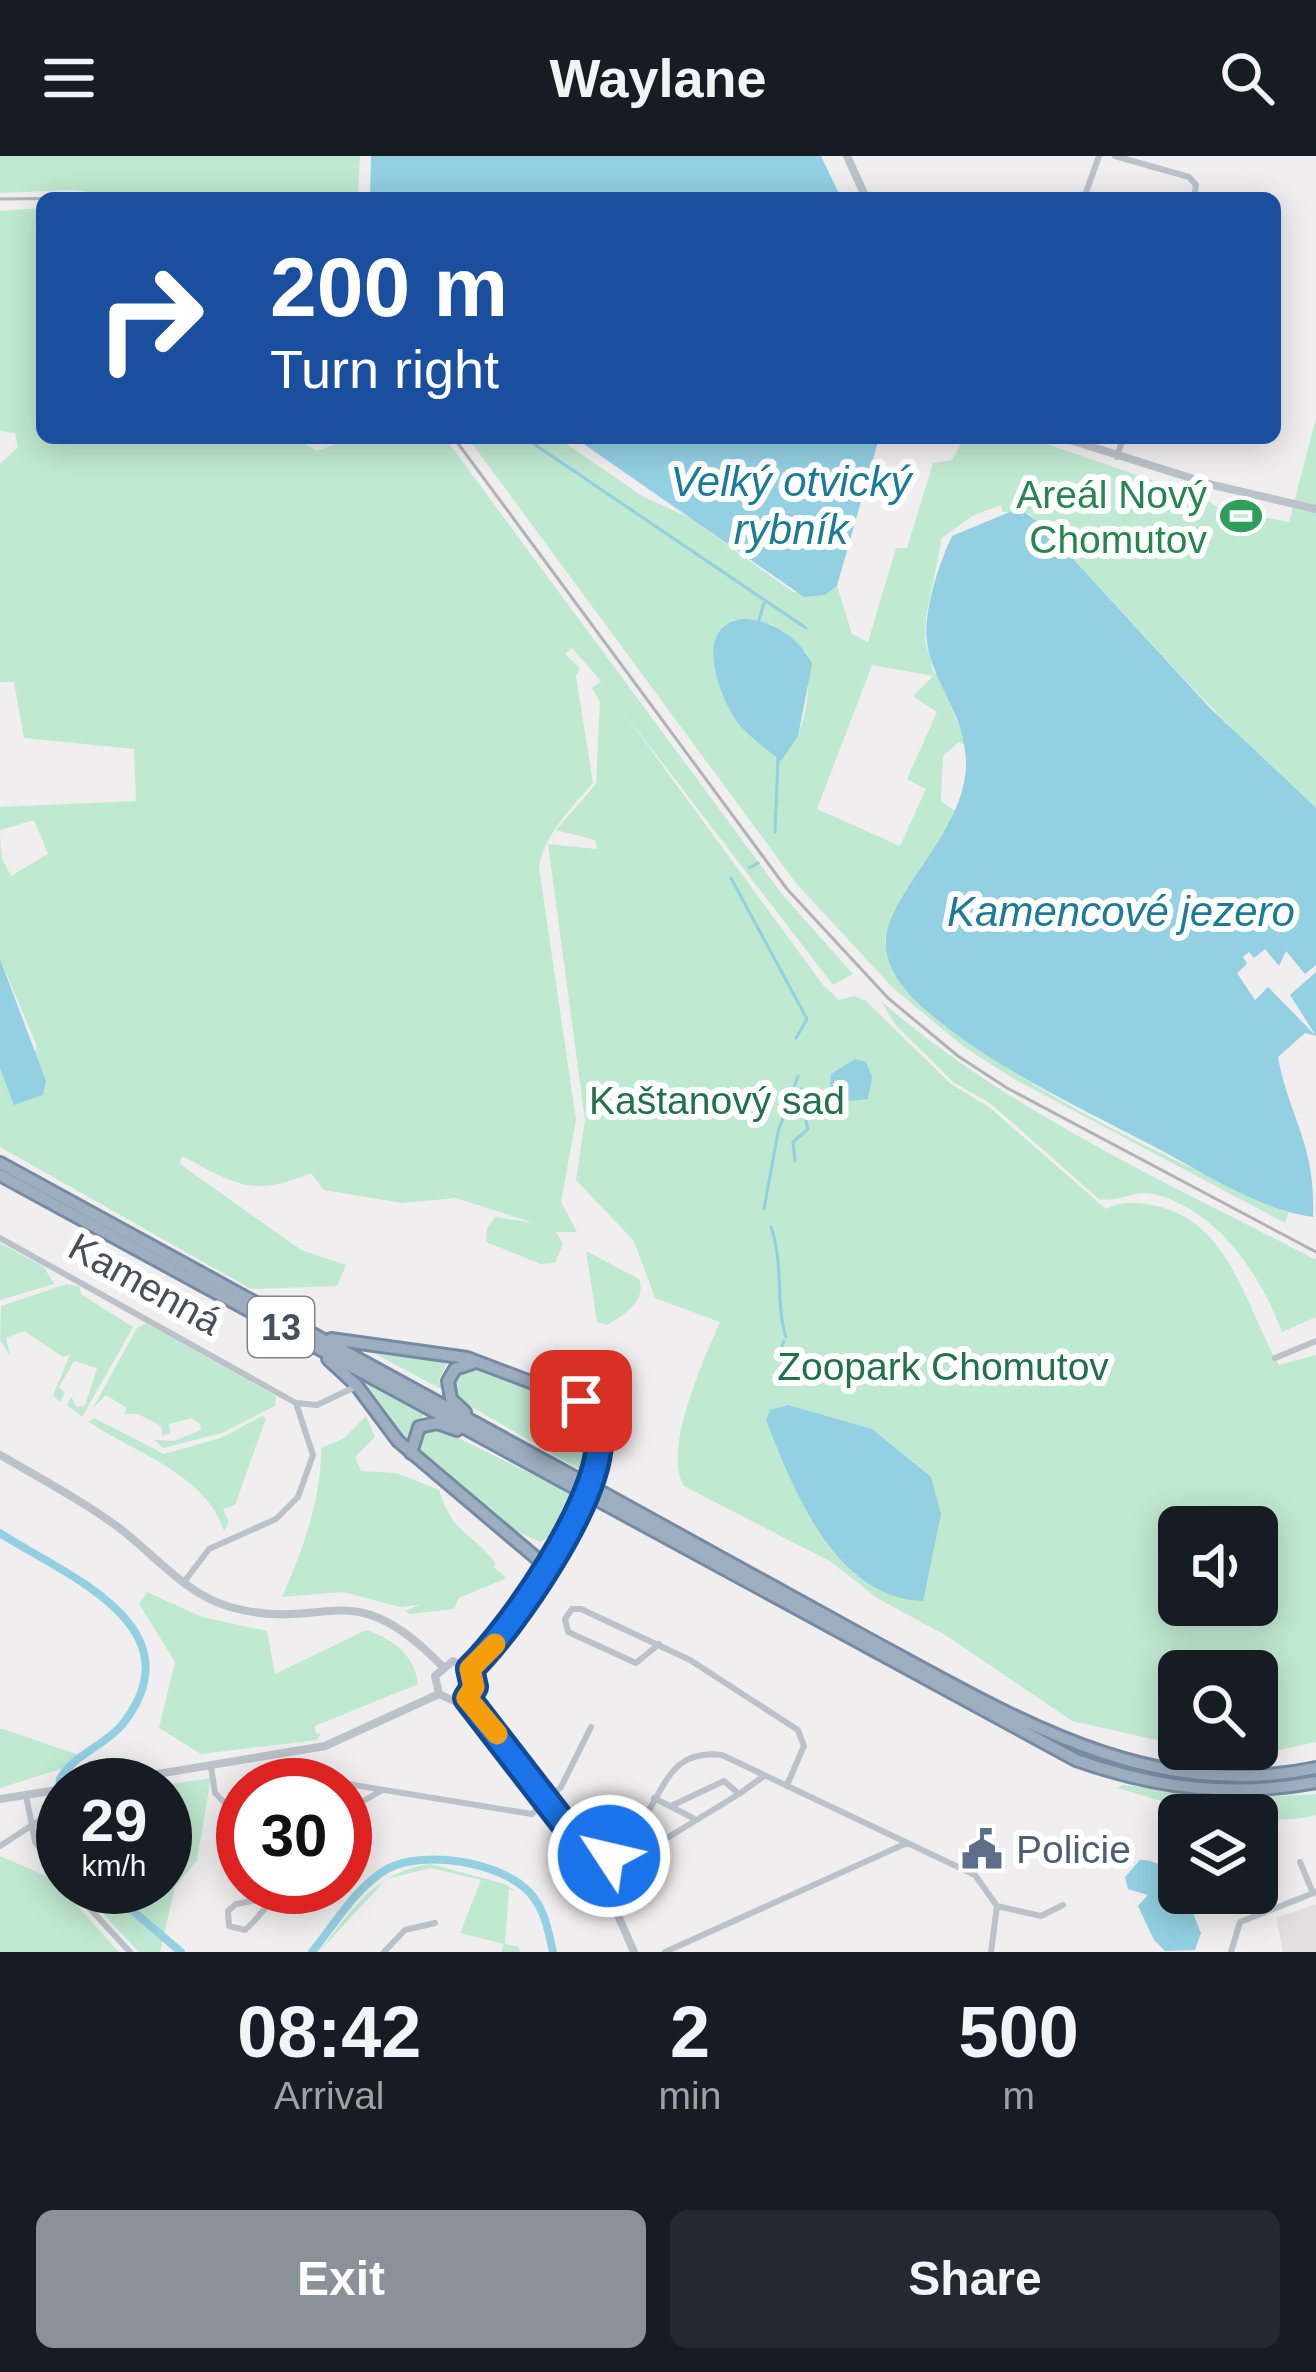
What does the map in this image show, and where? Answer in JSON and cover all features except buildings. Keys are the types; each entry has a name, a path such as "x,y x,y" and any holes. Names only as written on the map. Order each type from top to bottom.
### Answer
{"highway":[{"name":"13","path":"0,1163 489,1441 1083,1749 1184,1774 1255,1777 1316,1768"},
{"name":"13","path":"0,1174 477,1423 563,1476"},
{"path":"303,1334 352,1345 450,1354 581,1401"},
{"path":"303,1334 357,1386 411,1453 547,1567"},
{"path":"477,1423 451,1399 448,1381 461,1365 489,1366"},
{"path":"411,1453 419,1427 437,1423 489,1441"},
{"name":"13","path":"604,1498 1076,1760 1136,1779 1190,1789 1257,1790 1316,1782"}],"street":[{"path":"848,156 863,192"},
{"path":"1086,192 1099,156"},
{"path":"1115,156 1189,177 1195,192"},
{"path":"1081,444 1316,509"},
{"path":"1118,457 1121,444"},
{"name":"Kamenná","path":"0,1238 296,1402"},
{"path":"1275,1358 1316,1341"},
{"path":"184,1582 209,1549 276,1520 298,1496 313,1456 296,1402 317,1406 357,1386"},
{"path":"470,1669 503,1636 547,1567 597,1456 598,1430 581,1401"},
{"path":"0,1455 104,1517 215,1603 253,1612 339,1608 375,1614 408,1632 442,1666"},
{"path":"659,1644 635,1663 568,1632 565,1619 580,1609 659,1644 798,1730 804,1746 788,1786"},
{"path":"439,1694 435,1676 442,1666 453,1661 470,1669"},
{"path":"439,1694 456,1702 467,1698 474,1687 470,1669"},
{"path":"192,1770 340,1742 439,1694"},
{"path":"467,1698 596,1865 634,1952"},
{"path":"372,1787 532,1814 561,1787 591,1727"},
{"path":"596,1865 632,1835 669,1772 701,1752 722,1755 975,1875 998,1906 1041,1916 1063,1905"},
{"path":"211,1767 216,1795"},
{"path":"654,1846 739,1794 761,1773"},
{"path":"671,1806 724,1781 739,1794"},
{"path":"372,1796 384,1789"},
{"path":"0,1799 36,1793"},
{"path":"26,1795 36,1840"},
{"path":"654,1798 693,1818"},
{"path":"0,1846 36,1822"},
{"path":"664,1952 908,1843"},
{"path":"1231,1952 1240,1922 1314,1892 1300,1862"},
{"path":"274,1897 245,1930 229,1926 228,1911 236,1904 274,1897"},
{"path":"991,1952 998,1906"},
{"path":"95,1914 130,1952"},
{"path":"384,1952 404,1930 435,1923"}],"shaded area":[{"path":"1316,1904 1316,1952 1283,1952 1276,1918"}],"green space":[{"path":"0,156 360,156 358,192 0,193"},
{"path":"36,208 36,444 305,444 317,451 336,444 449,444 782,894 853,974 833,985 621,709 823,985 839,1000 854,996 866,1001 951,1084 989,1107 1106,1209 1128,1203 1151,1205 1178,1213 1199,1227 1232,1267 1279,1365 1316,1355 1316,1742 1278,1750 1278,1650 1158,1650 1158,1740 1072,1721 947,1636 877,1598 831,1562 684,1486 678,1450 682,1428 720,1322 655,1298 634,1241 576,1180 585,1120 548,844 597,849 595,840 556,830 596,784 600,702 592,688 601,681 572,648 565,654 580,668 576,676 593,783 553,832 542,855 539,867 576,1120 561,1202 577,1232 556,1232 563,1244 555,1263 541,1264 486,1242 487,1228 495,1217 534,1223 456,1198 402,1203 324,1190 311,1173 258,1186 231,1180 182,1156 180,1164 301,1250 346,1265 337,1286 251,1289 0,1147 0,1069 15,1105 37,1046 0,959 0,836 2,858 11,876 48,854 34,820 0,830 0,807 136,801 134,749 24,738 14,682 0,682 0,464 18,447 15,433 0,431 0,211"},
{"path":"1316,418 1316,808 1205,701 1029,513 1003,512 1001,505 972,516 942,538 925,640 934,674 938,670 966,746 959,742 943,756 941,801 956,812 885,938 900,976 938,1017 992,1058 1124,1135 1289,1211 1285,1223 1014,1079 964,1047 893,988 796,883 472,444 567,444 642,496 690,518 793,592 825,595 837,586 852,634 868,642 896,548 907,548 933,463 952,460 961,444 1046,444 1201,497 1222,510 1289,522","holes":["769,623 807,653 801,725 788,750 777,759 757,735","872,665 933,676 913,696 937,712 907,779 926,789 900,846 817,809"]},
{"path":"881,1001 930,1041 1035,1111 1316,1260 1316,1317 1282,1332 1249,1267 1217,1229 1177,1202 1154,1194 1099,1199 991,1104 953,1082 894,1023"},
{"path":"0,1243 44,1267 54,1284 0,1300"},
{"path":"586,1251 639,1279 637,1301 607,1325 597,1322"},
{"path":"67,1284 79,1287 82,1295 133,1327 82,1417 67,1405 71,1397 77,1407 85,1405 97,1368 74,1361 59,1387 65,1393 60,1402 53,1395 70,1355 63,1357 24,1331 6,1338 10,1356 0,1340 1,1306"},
{"path":"146,1323 276,1396 275,1406 222,1433 163,1448 155,1440 174,1441 201,1430 200,1424 192,1418 169,1424 170,1433 162,1436 161,1426 138,1414 124,1414 127,1408 106,1395 93,1408 137,1328"},
{"path":"375,1354 448,1361 439,1379 443,1390"},
{"path":"473,1367 577,1405 592,1441 586,1473 458,1399 453,1378"},
{"path":"363,1380 424,1415 406,1439"},
{"path":"366,1416 375,1437 355,1457 361,1471 397,1473 439,1490 457,1525 507,1578 459,1598 454,1609 409,1614 405,1611 420,1605 400,1607 343,1592 282,1597 309,1524 321,1448 343,1439"},
{"path":"94,1418 164,1454 221,1438 266,1418 235,1505 223,1509 229,1522 224,1531 215,1511 186,1480 89,1422"},
{"path":"436,1427 576,1496 556,1534 540,1542 512,1529 419,1453 422,1432"},
{"path":"147,1592 202,1617 267,1631 275,1674 366,1630 401,1650 418,1684 315,1726 316,1734 321,1733 317,1740 201,1754 159,1728 175,1662 139,1604"},
{"path":"0,1729 82,1756 36,1758 36,1777 0,1788"},
{"path":"211,1778 192,1866 192,1781"},
{"path":"1118,1788 1203,1794 1158,1794 1158,1800"},
{"path":"1316,1794 1316,1815 1278,1820 1278,1796"},
{"path":"0,1856 36,1872 36,1914 85,1914 119,1952 0,1952"},
{"path":"430,1864 505,1884 515,1891 509,1889 505,1944 519,1947 520,1952 501,1952 504,1944 460,1933 481,1880 431,1868 389,1878"},
{"path":"103,1914 169,1914 160,1952 139,1952"}],"water":[{"path":"371,156 821,156 838,192 370,192"},
{"name":"Velký otvický rybník","path":"584,444 877,444 837,586 825,595 804,597"},
{"name":"Kamencové jezero","path":"1019,508 1041,524 1210,708 1316,808 1316,1036 1305,1033 1278,1057 1306,1150 1313,1217 1273,1207 1232,1189 1009,1069 928,1012 890,964 889,925 953,814 966,763 960,728 927,642 933,588 952,536"},
{"path":"744,619 784,632 812,664 798,736 781,761 738,723 718,680 714,647 718,634 728,624"},
{"path":"0,959 46,1081 43,1095 14,1105 0,1069"},
{"path":"855,1059 866,1062 872,1077 868,1099 829,1103 831,1074"},
{"path":"788,1405 872,1429 931,1477 941,1514 923,1601 892,1595 865,1581 821,1535 789,1477 766,1420 770,1410"},
{"path":"1140,1860 1158,1864 1158,1914 1193,1914 1201,1933 1195,1950 1165,1951 1154,1940 1138,1906 1148,1895 1128,1889 1125,1877"}],"pier":[{"path":"1265,949 1279,966 1286,951 1305,974 1316,965 1316,972 1290,995 1316,1036 1268,987 1255,1000 1237,973 1247,964 1243,957 1249,952 1254,958"}],"waterway":[{"path":"534,444 806,628"},
{"path":"758,623 764,603"},
{"path":"775,832 778,757"},
{"path":"749,868 758,863"},
{"path":"731,878 807,1019 796,1038"},
{"path":"764,1209 778,1132 798,1076"},
{"path":"801,1089 803,1109"},
{"path":"795,1161 793,1142 808,1129 804,1114"},
{"path":"771,1227 786,1337"},
{"path":"784,1341 779,1354 793,1366 789,1377"},
{"path":"0,1533 87,1585 114,1607 134,1631 145,1659 142,1690 122,1725 80,1758"},
{"path":"312,1952 376,1877 402,1863 420,1860 481,1866 516,1882 539,1905 553,1952"},
{"path":"137,1914 181,1952"}],"railway":[{"path":"0,199 36,199"},
{"path":"458,444 787,889 888,998 958,1056 1007,1088 1316,1252"}],"slow traffic":[{"path":"495,1644 470,1669 475,1680 467,1698 497,1734"}],"place":[{"name":"Areál Nový Chomutov","path":"1241,516"},
{"name":"Policie","path":"982,1849"}],"route":[{"path":"581,1401 598,1430 594,1470 531,1595 503,1636 470,1669 475,1680 467,1698 596,1865 609,1856"}],"park label":[{"name":"Kaštanový sad","path":"717,1100"},
{"name":"Zoopark Chomutov","path":"943,1366"}]}
